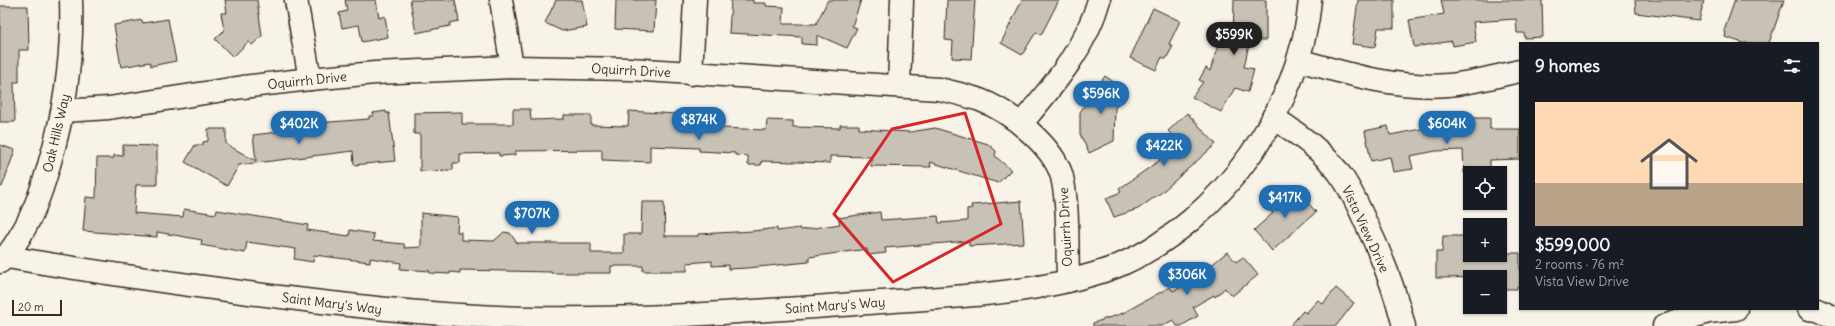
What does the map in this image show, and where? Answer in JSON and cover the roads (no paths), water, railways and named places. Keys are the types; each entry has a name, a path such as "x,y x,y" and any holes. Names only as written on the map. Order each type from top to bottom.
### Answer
{"street":[{"name":"Oak Hills Way","path":"4,259 26,227 35,206 58,135 63,111 70,50 71,0"},
{"path":"296,0 310,79"},
{"path":"501,0 512,67"},
{"path":"691,74 695,0"},
{"path":"899,86 902,0"},
{"path":"1021,124 1069,64 1090,26 1099,0"},
{"path":"1273,118 1292,79 1298,60 1309,13 1310,0"},
{"path":"1298,60 1366,78 1393,83 1420,85 1462,83 1519,71"},
{"name":"Oquirrh Drive","path":"63,111 109,108 243,87 310,79 375,73 512,67 593,68 939,89 981,100 1001,111 1021,124 1039,141 1048,153 1061,175 1065,193 1068,281"},
{"name":"Saint Mary's Way","path":"4,259 264,295 409,312 530,318 635,318 692,316 969,295 1037,287 1097,274 1124,264 1150,250 1178,230 1203,209 1226,185 1260,141 1273,118"},
{"name":"Vista View Drive","path":"1273,118 1301,137 1321,154 1342,177 1373,237 1387,272 1404,326"},
{"path":"1664,326 1708,312 1727,310"},
{"path":"1814,310 1823,312 1835,318"}]}
